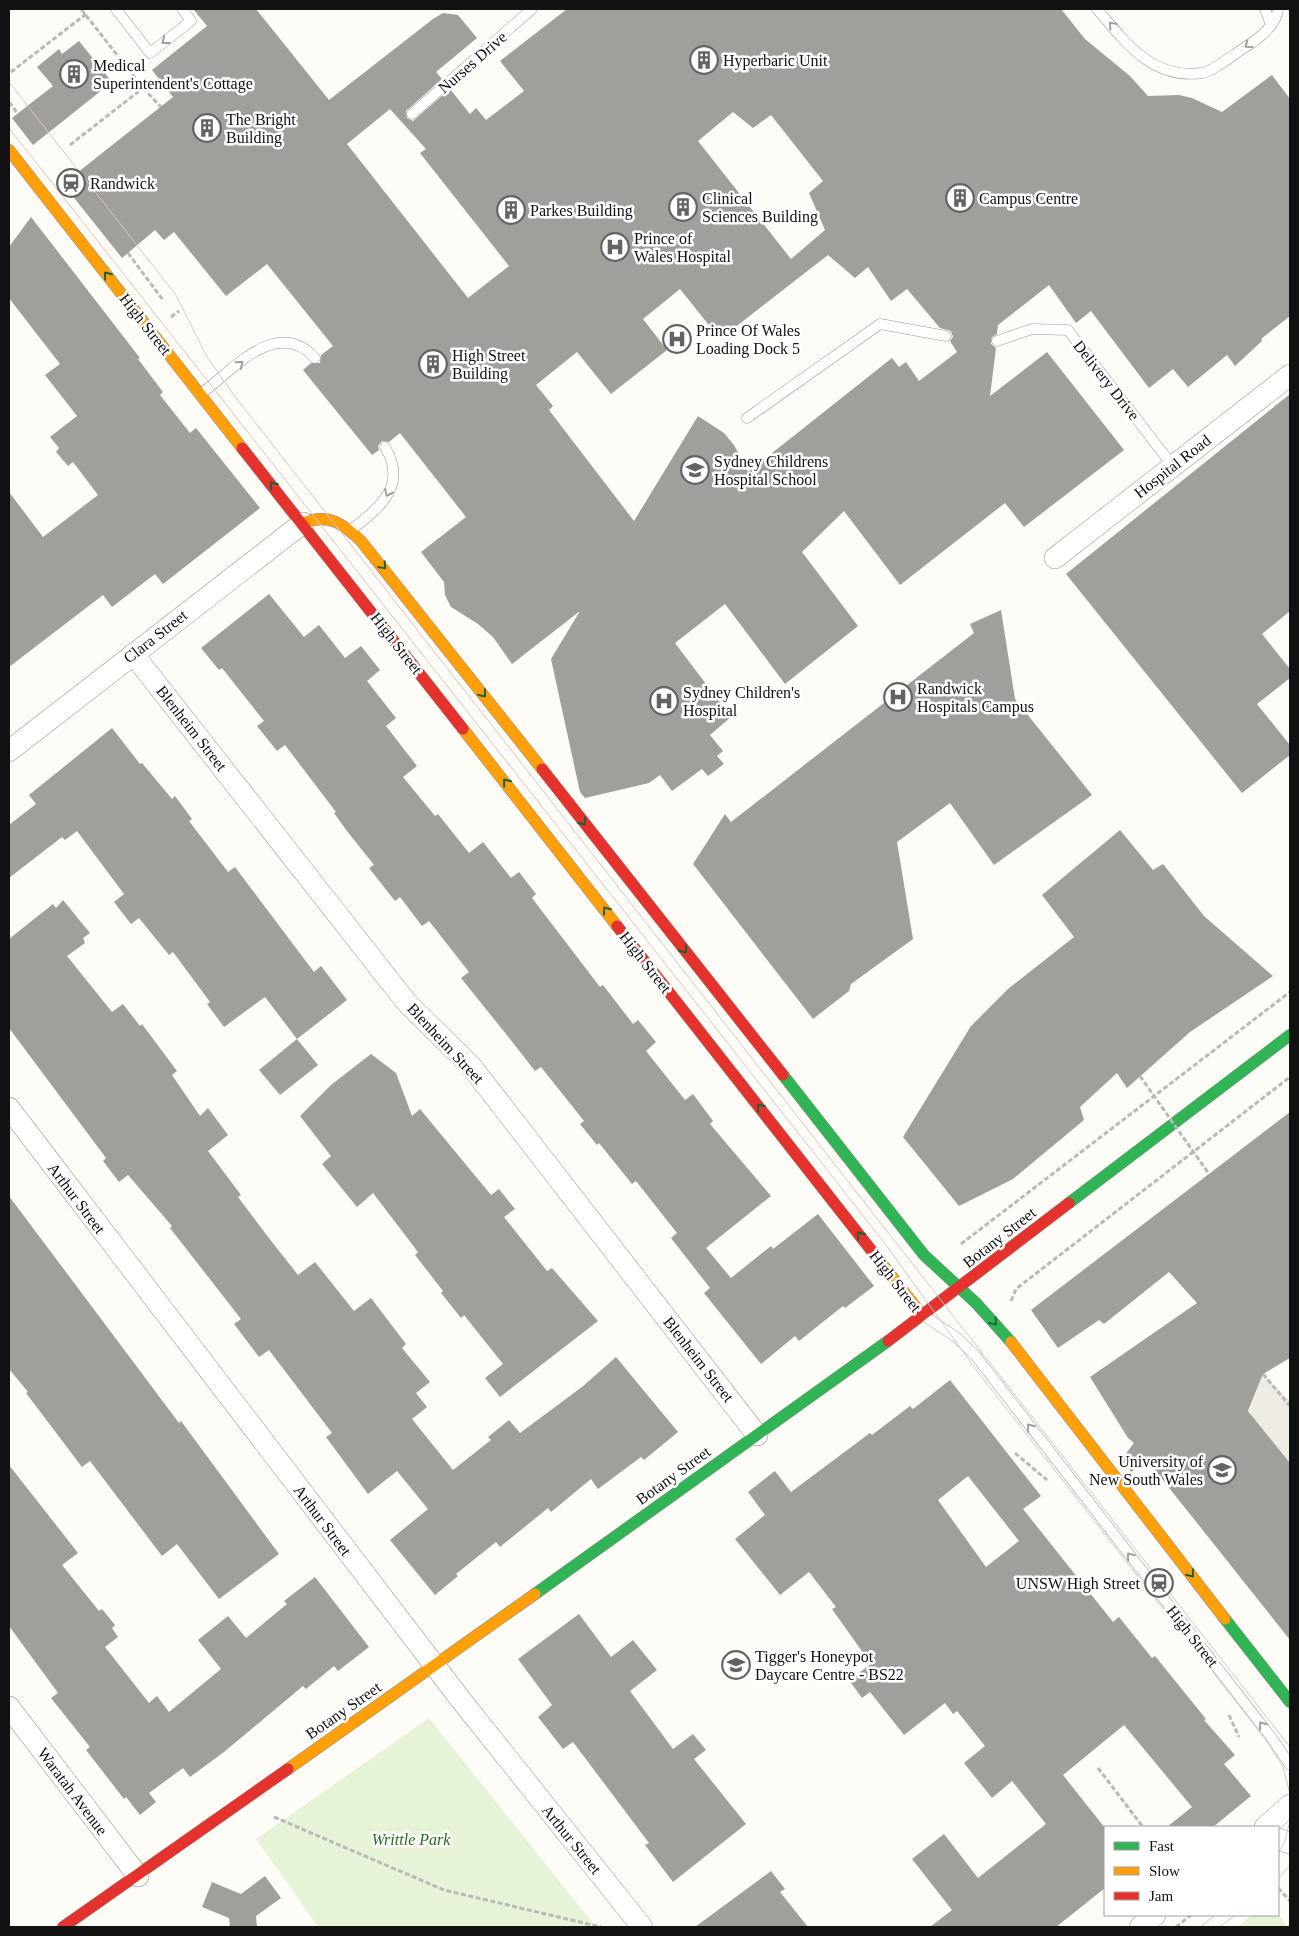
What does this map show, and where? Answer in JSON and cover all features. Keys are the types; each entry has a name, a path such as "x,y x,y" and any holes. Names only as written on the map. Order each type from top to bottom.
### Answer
{"street":[{"name":"High Street","path":"9,150 922,1315"},
{"name":"Hospital Road","path":"1055,558 1290,375"},
{"path":"303,523 327,519 343,525 387,571 924,1256 976,1302 1004,1333 1290,1702"},
{"name":"Clara Street","path":"9,751 303,523"},
{"name":"Blenheim Street","path":"133,654 407,1003 471,1066 757,1435"},
{"name":"Botany Street","path":"63,1927 138,1876 757,1435 959,1288 1290,1035"},
{"name":"Arthur Street","path":"9,1108 434,1665 642,1927"},
{"name":"Waratah Avenue","path":"9,1706 138,1876"},
{"path":"1276,1826 1290,1805"},
{"path":"1279,1830 1290,1843"},
{"path":"1140,1927 1155,1916"}],"lane":[{"path":"116,9 150,52 191,21 182,9"},
{"name":"Nurses Drive","path":"412,114 532,9"},
{"path":"1097,9 1135,53 1169,72 1203,74 1250,44 1271,25 1278,9"},
{"path":"1265,9 1271,25"},
{"path":"747,418 880,324 946,336"},
{"name":"Delivery Drive","path":"997,341 1032,329 1068,330 1172,465"},
{"path":"201,394 257,351 277,342 299,345 315,358"},
{"path":"350,531 375,512 390,492 393,473 385,446"},
{"name":"High Street","path":"922,1315 956,1337 975,1355 1271,1736 1290,1765"}],"path":[{"path":"81,9 143,88 161,107"},
{"path":"11,72 86,14"},
{"path":"70,145 143,88"},
{"path":"9,102 18,114"},
{"path":"128,253 159,294"},
{"path":"961,1244 1290,992"},
{"path":"1140,1076 1209,1174"},
{"path":"1011,1301 1016,1289 1290,1077"},
{"path":"1263,1374 1290,1406"},
{"path":"1015,1453 1050,1483"},
{"path":"1228,1714 1239,1736"},
{"path":"1098,1768 1142,1826"},
{"path":"274,1817 444,1890 601,1927"},
{"path":"1279,1889 1290,1901"},
{"path":"1286,1897 1290,1893"},
{"path":"1175,1927 1190,1916"}],"green space":[{"name":"Writtle Park","path":"429,1718 596,1927 318,1927 256,1839"},
{"path":"1279,1915 1288,1927 1237,1927 1251,1916"}],"shaded area":[{"path":"1263,1374 1290,1401 1290,1463 1252,1416 1250,1410"}],"building":[{"path":"193,9 256,9 329,100 433,19 443,13 458,15 477,38 436,72 442,79 406,111 407,118 413,121 450,89 470,114 476,108 486,120 524,91 500,61 567,9 1061,9 1085,39 1130,76 1148,96 1179,95 1192,98 1222,112 1272,75 1290,99 1290,316 1261,339 1262,341 1235,366 1227,355 1188,387 1173,369 1149,388 1091,311 1076,323 1049,285 998,325 997,334 992,337 991,344 996,348 990,396 1047,352 1124,450 1024,527 1005,503 900,585 844,511 802,552 858,626 785,684 725,604 675,643 731,717 710,735 723,751 717,756 724,764 708,776 702,769 672,791 660,775 649,783 585,798 580,792 551,659 580,611 512,664 493,637 478,624 451,607 445,595 444,582 421,552 466,517 400,433 389,442 382,441 378,446 379,450 372,455 303,370 311,363 320,363 321,355 333,346 267,264 226,296 174,232 164,240 155,230 122,258 63,184 173,97 152,70 207,26","holes":["390,109 426,149 420,153 509,266 468,298 347,144","733,112 753,128 771,115 823,181 809,193 825,230 791,259 698,141","828,255 855,278 868,267 891,301 907,289 940,328 951,331 953,337 950,341 957,352 919,381 906,362 899,367 892,358 748,472 734,445 724,433 698,416 634,521 549,410 553,406 536,385 577,352 611,394 667,350 643,319 680,289 720,339"]},
{"name":"Medical Superintendent's Cottage","path":"79,41 112,82 33,145 12,118 53,86 37,67 59,49 62,54"},
{"path":"31,217 140,358 138,359 163,392 160,395 190,433 196,428 260,508 163,584 155,574 112,607 103,595 9,667 9,492 43,537 98,495 73,462 68,466 56,452 59,448 50,437 77,416 45,375 60,364 9,298 9,247"},
{"path":"1290,394 1290,611 1262,634 1290,669 1290,678 1257,704 1290,745 1290,755 1242,793 1066,574"},
{"path":"269,594 304,637 319,625 345,658 361,646 380,670 367,681 396,718 386,726 417,766 403,777 435,816 438,814 469,853 483,842 511,878 519,872 536,894 532,898 600,987 603,985 633,1024 638,1020 656,1042 646,1051 685,1100 693,1094 713,1121 710,1124 771,1196 706,1248 731,1278 771,1246 773,1249 818,1214 874,1286 845,1308 843,1306 799,1341 795,1336 761,1364 704,1293 710,1288 671,1238 677,1233 636,1181 632,1184 599,1143 597,1145 580,1124 584,1121 541,1067 535,1071 461,978 469,972 429,921 422,926 400,897 395,901 369,868 374,865 285,745 277,751 257,726 264,721 222,668 219,670 201,648"},
{"path":"1001,610 1015,699 1092,795 994,865 950,803 897,842 913,939 851,984 849,991 813,1019 693,864 725,814 731,822 974,633 970,624"},
{"path":"112,728 140,764 142,763 172,799 175,796 192,819 189,821 228,872 235,867 314,972 321,966 347,1000 297,1039 265,997 224,1027 207,1004 210,1002 173,952 169,955 139,918 131,924 114,902 124,894 77,831 65,840 62,837 9,878 9,825 36,804 29,795"},
{"path":"1120,830 1153,870 1163,864 1204,916 1273,976 1190,1032 1127,1088 1117,1073 1080,1107 1084,1120 1013,1179 959,1206 903,1137 971,1026 1008,989 1074,937 1042,895"},
{"path":"63,900 90,933 83,938 85,943 67,956 112,1012 123,1004 140,1026 142,1024 177,1071 172,1075 200,1116 208,1108 228,1135 208,1151 241,1195 238,1197 265,1233 298,1275 315,1262 354,1311 371,1298 406,1344 402,1348 430,1382 416,1393 427,1407 412,1419 453,1470 491,1440 488,1437 509,1420 520,1433 582,1387 616,1357 678,1432 644,1460 641,1457 598,1489 591,1479 551,1512 548,1508 500,1547 496,1542 456,1574 458,1576 435,1595 390,1540 428,1509 397,1471 368,1494 326,1437 332,1433 269,1350 259,1357 234,1324 241,1319 170,1228 172,1226 128,1175 119,1182 103,1161 106,1158 9,1028 9,939 53,904 56,908"},
{"path":"297,1039 318,1065 280,1095 259,1070"},
{"path":"371,1054 396,1073 412,1116 420,1109 491,1195 499,1189 515,1209 504,1217 547,1271 552,1268 598,1321 500,1397 485,1378 503,1364 464,1315 461,1318 441,1293 443,1291 415,1255 418,1252 373,1193 357,1207 322,1164 331,1156 300,1116 331,1085"},
{"name":"University of New South Wales","path":"1290,1112 1290,1358 1263,1374 1248,1411 1290,1463 1290,1640 1147,1460 1131,1472 1122,1459 1134,1443 1128,1438 1090,1377 1197,1303 1169,1272 1104,1324 1099,1320 1058,1348 1031,1310"},
{"path":"9,1196 179,1423 181,1421 279,1554 219,1599 177,1544 162,1556 90,1461 82,1467 9,1369"},
{"path":"950,1380 1041,1496 1023,1509 1113,1622 1119,1617 1152,1658 1155,1656 1206,1719 1204,1720 1235,1755 1224,1764 1251,1796 1214,1826 1168,1826 1192,1807 1124,1725 1063,1775 1104,1827 1104,1889 1056,1927 930,1927 952,1910 912,1859 944,1834 978,1878 1046,1824 1012,1781 992,1798 964,1763 985,1746 957,1711 953,1714 945,1703 904,1735 870,1692 862,1698 849,1680 871,1664 832,1609 836,1607 809,1572 780,1595 735,1539 765,1515 748,1492 775,1471 791,1492 870,1433 872,1435 910,1406 913,1409","holes":["968,1476 1019,1541 986,1567 938,1500"]},
{"path":"9,1465 78,1553 62,1565 99,1611 102,1609 115,1625 112,1628 118,1637 105,1647 149,1703 157,1696 169,1712 221,1669 198,1640 228,1616 246,1638 287,1604 284,1601 315,1577 369,1647 338,1671 334,1666 306,1689 303,1686 224,1752 190,1777 183,1768 149,1793 156,1802 140,1815 126,1797 124,1799 86,1750 90,1747 51,1698 58,1693 9,1626"},
{"path":"579,1614 611,1657 633,1640 657,1670 630,1691 673,1749 693,1734 706,1750 694,1759 746,1824 673,1882 645,1845 649,1843 573,1742 563,1749 538,1717 552,1705 518,1659"},
{"path":"771,1871 785,1889 780,1892 808,1927 695,1927"},
{"path":"265,1876 281,1898 256,1916 257,1927 230,1927 229,1918 202,1907 212,1882 241,1894"}],"tram line":[{"path":"9,82 176,295 207,357 233,394 1290,1747"},
{"path":"9,128 883,1241 977,1371 1266,1740 1283,1767 1290,1794"},
{"path":"1279,1852 1285,1841 1290,1820"},
{"path":"1279,1878 1290,1865"},
{"path":"1200,1927 1214,1916"},
{"path":"1220,1927 1234,1916"}],"traffic: fast":[{"path":"1069,1203 1290,1035"},
{"path":"783,1075 924,1255 976,1303 1011,1342"},
{"path":"535,1594 888,1341"},
{"path":"1225,1619 1290,1702"}],"traffic: slow":[{"path":"9,150 242,448"},
{"path":"303,523 320,519 335,522 348,529 361,541 542,769"},
{"path":"463,729 617,926"},
{"path":"875,1255 922,1315"},
{"path":"1011,1342 1225,1619"},
{"path":"288,1769 535,1594"}],"traffic: jam":[{"path":"242,448 463,729"},
{"path":"542,769 783,1075"},
{"path":"617,926 875,1255"},
{"path":"888,1341 1069,1203"},
{"path":"63,1927 288,1769"}],"place":[{"name":"Hyperbaric Unit","path":"704,60"},
{"name":"Medical Superintendent's Cottage","path":"74,74"},
{"name":"The Bright Building","path":"207,128"},
{"name":"Randwick","path":"71,183"},
{"name":"Campus Centre","path":"960,198"},
{"name":"Clinical Sciences Building","path":"683,207"},
{"name":"Parkes Building","path":"511,210"},
{"name":"Prince of Wales Hospital","path":"615,247"},
{"name":"Prince Of Wales Loading Dock 5","path":"677,339"},
{"name":"High Street Building","path":"433,364"},
{"name":"Sydney Childrens Hospital School","path":"695,470"},
{"name":"Randwick Hospitals Campus","path":"898,697"},
{"name":"Sydney Children's Hospital","path":"664,701"},
{"name":"University of New South Wales","path":"1222,1470"},
{"name":"UNSW High Street","path":"1159,1583"},
{"name":"Tigger's Honeypot Daycare Centre - BS22","path":"736,1665"}]}
